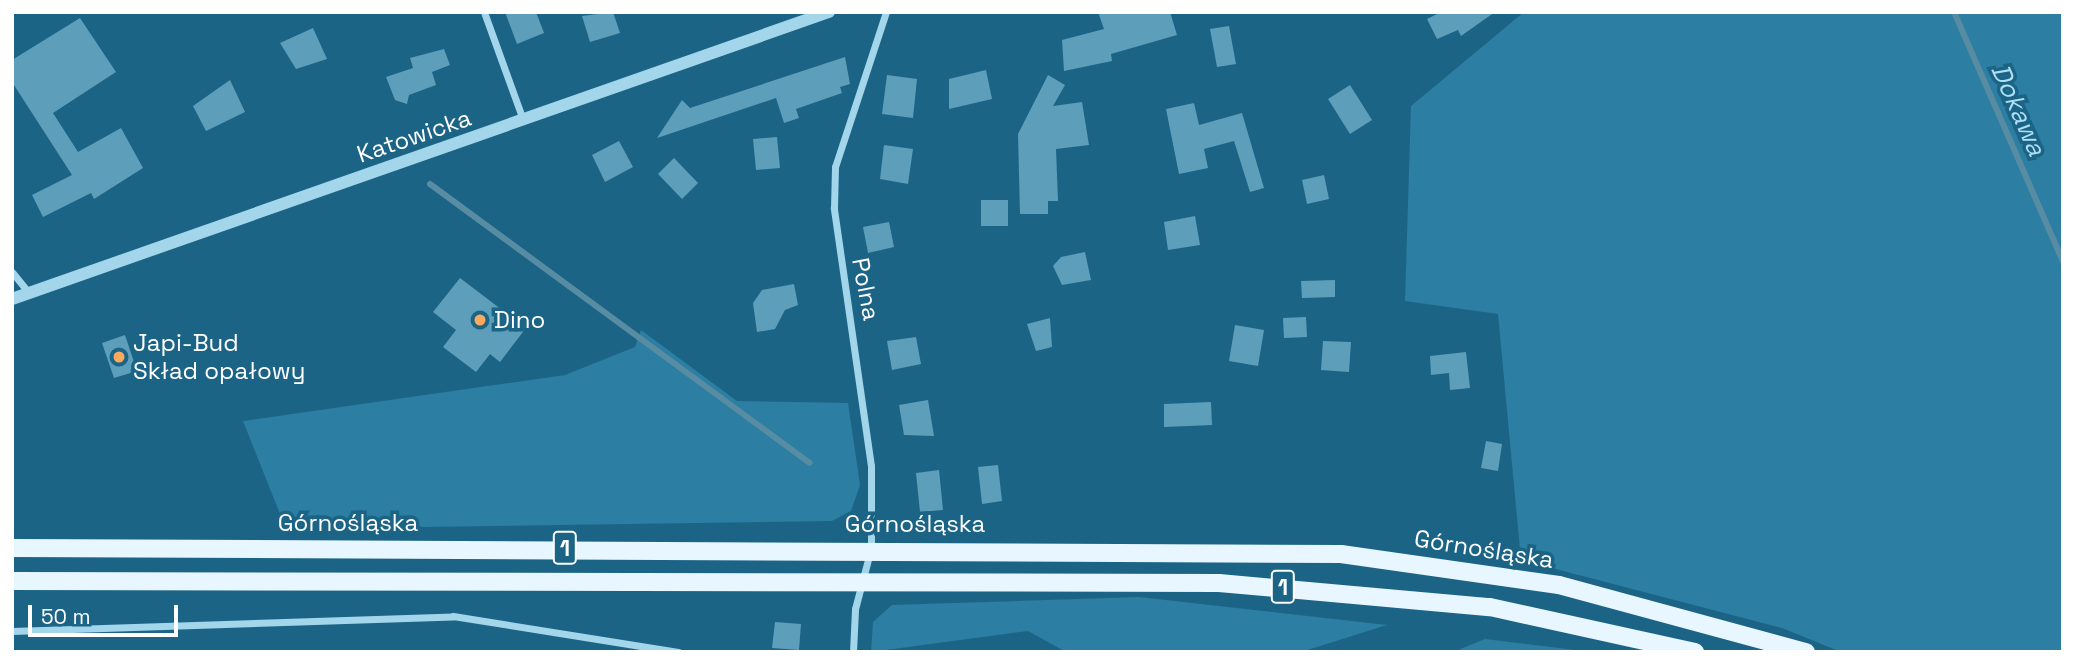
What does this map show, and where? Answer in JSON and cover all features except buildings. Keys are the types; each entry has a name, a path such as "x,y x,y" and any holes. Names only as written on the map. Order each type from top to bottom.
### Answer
{"main road":[{"name":"Górnośląska","path":"12,548 871,548 1354,556 1559,585 1806,652"},
{"name":"1","path":"12,581 864,580 1324,589 1490,607 1695,652"}],"street":[{"path":"484,12 523,120"},
{"name":"Katowicka","path":"12,299 829,12"},
{"name":"Polna","path":"853,652 871,548 867,420 834,208 844,130 886,12"},
{"path":"12,272 29,293"},
{"path":"12,631 453,616 678,652"}],"shaded area":[{"path":"1524,12 2063,12 2063,652 1841,652 1782,628 1521,560 1498,314 1405,301 1411,106"},
{"path":"641,330 737,401 848,403 860,485 851,511 832,521 286,529 243,421 565,375 635,347"},
{"path":"1139,597 1387,625 1301,652 1066,652 1028,631 871,652 873,622 892,605"},
{"path":"1485,639 1592,652 1453,652"}],"waterway":[{"name":"Dokawa","path":"1954,12 2063,261"},
{"path":"430,184 810,463"}],"place":[{"name":"Dino","path":"480,320"},
{"name":"Japi-Bud Skład opałowy","path":"119,357"}]}
